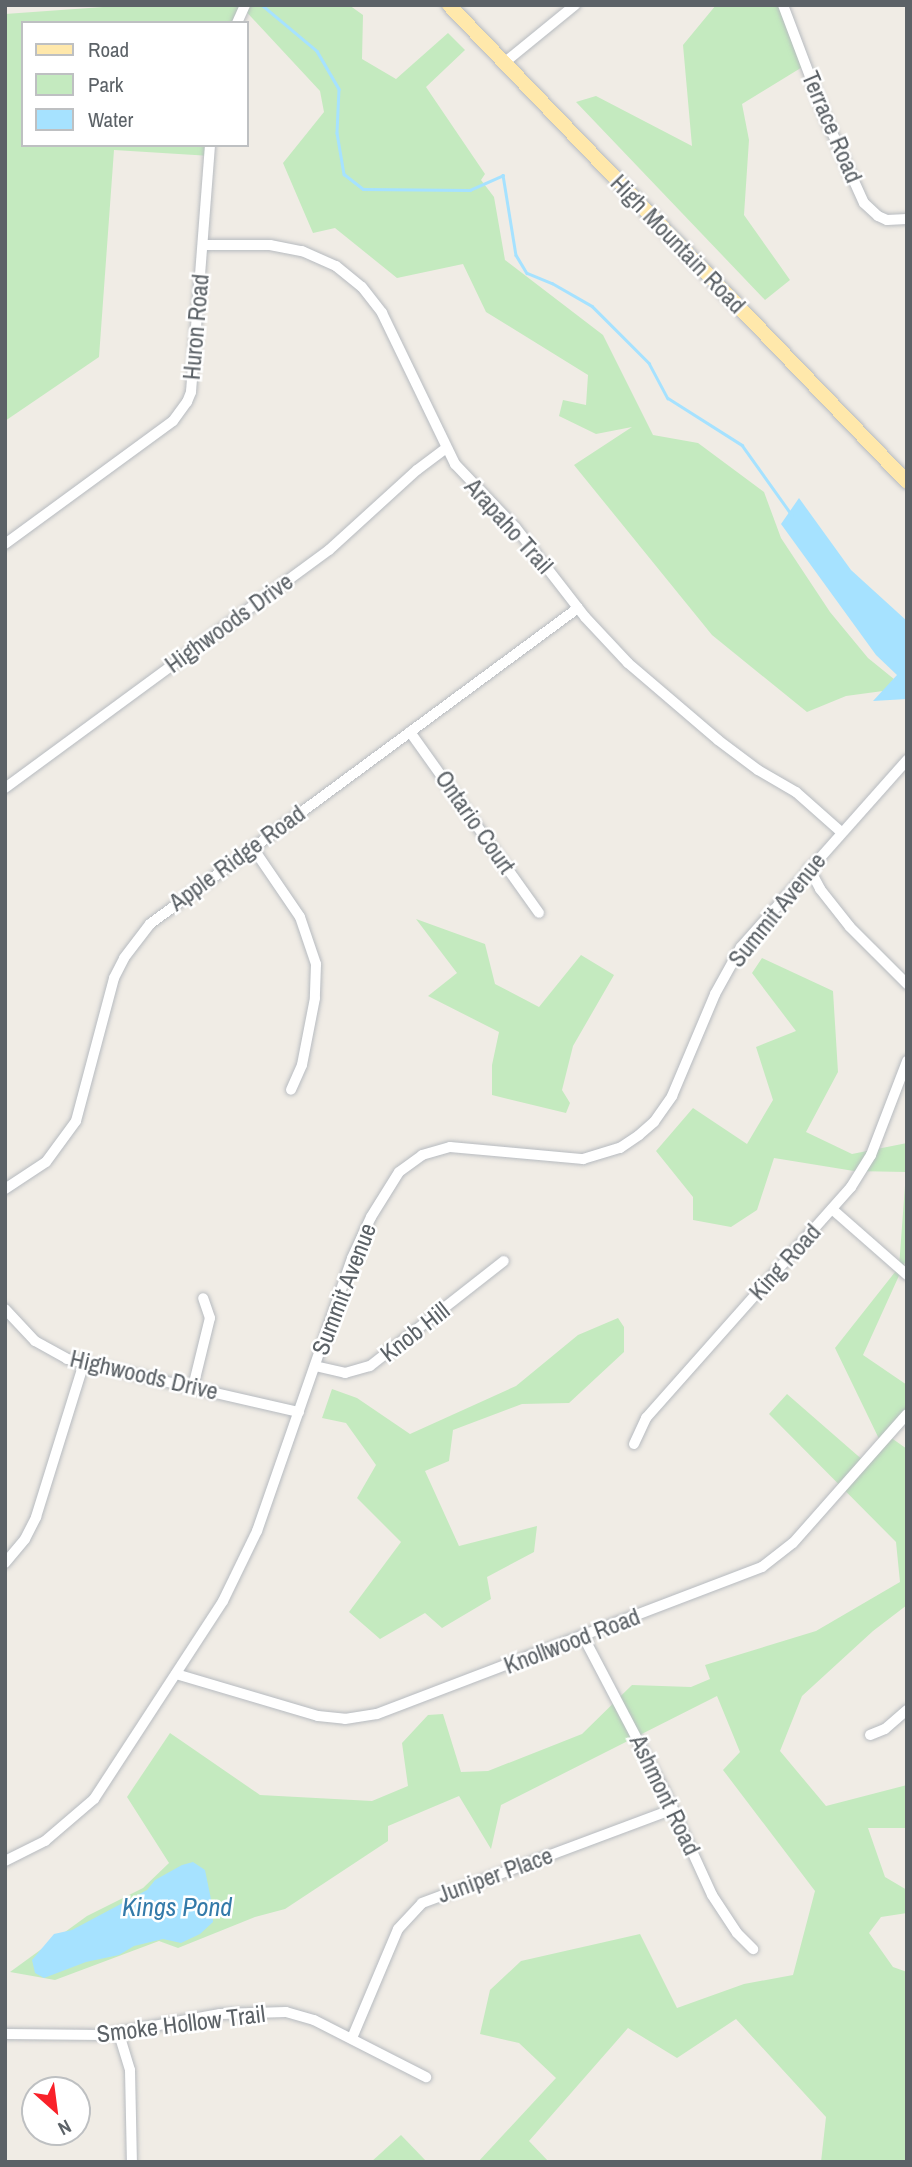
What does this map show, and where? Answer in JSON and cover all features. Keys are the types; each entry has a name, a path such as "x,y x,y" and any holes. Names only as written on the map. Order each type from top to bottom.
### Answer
{"main road":[{"name":"High Mountain Road","path":"449,5 907,482"}],"street":[{"path":"504,63 575,5"},
{"name":"Terrace Road","path":"783,5 826,119 864,203 878,216 887,220 907,219"},
{"name":"Huron Road","path":"5,544 181,412 191,391 211,147"},
{"name":"Arapaho Trail","path":"203,245 283,247 320,257 350,276 382,313 446,449 468,481 540,556 578,608 628,663 718,740 758,770 796,792 841,832"},
{"name":"Highwoods Drive","path":"5,788 329,550 416,470 446,449"},
{"name":"Apple Ridge Road","path":"5,1189 46,1162 76,1121 114,978 137,939 165,911 578,608"},
{"name":"Ontario Court","path":"410,732 539,913"},
{"name":"Summit Avenue","path":"5,1861 45,1841 87,1806 106,1784 223,1601 247,1555 357,1247 399,1172 422,1155 450,1147 583,1160 620,1148 639,1135 672,1096 728,967 758,926 907,760"},
{"path":"253,848 300,916 308,932 316,964 315,998 306,1046 302,1065 290,1090"},
{"path":"809,868 820,889 850,927 907,984"},
{"name":"King Road","path":"634,1444 646,1418 851,1187 871,1155 907,1061"},
{"path":"832,1209 907,1275"},
{"name":"Knob Hill","path":"314,1366 345,1373 370,1366 504,1261"},
{"path":"193,1387 210,1318 203,1297"},
{"name":"Highwoods Drive","path":"5,1309 35,1342 50,1351 84,1363 299,1412"},
{"path":"5,1563 25,1539 36,1517 84,1363"},
{"name":"Knollwood Road","path":"176,1674 318,1716 360,1718 745,1576 778,1556 907,1413"},
{"name":"Ashmont Road","path":"583,1636 673,1810 712,1895 737,1933 753,1949"},
{"path":"870,1735 885,1729 907,1710"},
{"name":"Juniper Place","path":"352,2038 398,1929 422,1903 673,1810"},
{"name":"Smoke Hollow Trail","path":"5,2035 119,2034 208,2016 270,2012 302,2016 352,2038 426,2077"},
{"path":"119,2034 130,2070 132,2162"}],"green space":[{"path":"131,5 349,5 363,15 362,59 396,79 448,33 465,50 426,87 485,174 481,180 494,197 505,260 603,335 653,435 698,443 764,492 781,538 830,612 868,658 905,688 846,696 807,712 712,635 574,465 632,427 596,434 559,416 563,400 586,405 588,375 486,312 463,264 397,278 335,228 313,233 283,163 324,112 320,91 241,6 237,21 21,21 21,147 213,147 211,156 114,150 99,357 5,421 5,14"},
{"path":"716,5 781,5 804,66 742,104 749,140 744,215 790,280 765,300 576,102 596,96 692,146 683,45"},
{"path":"416,919 485,944 495,984 539,1007 581,955 614,975 573,1046 562,1090 570,1103 566,1113 492,1095 492,1065 499,1032 428,996 457,973"},
{"path":"762,958 833,991 838,1072 806,1132 852,1154 907,1143 907,1258 863,1355 907,1385 907,1420 890,1437 907,1449 907,1605 873,1631 802,1696 780,1751 826,1806 907,1785 907,1828 868,1828 885,1877 907,1890 907,1913 881,1917 869,1933 893,1967 907,1972 907,2162 821,2162 826,2117 736,2019 677,2058 628,2028 529,2141 549,2162 478,2162 556,2078 519,2043 480,2034 490,1990 521,1961 640,1934 677,2008 744,1984 793,1975 815,1891 723,1770 740,1752 717,1696 501,1805 491,1849 459,1796 388,1826 388,1841 285,1909 255,1917 178,1948 159,1941 55,1980 10,1972 87,1916 143,1888 169,1863 127,1797 170,1733 260,1795 372,1801 408,1786 402,1743 428,1715 443,1714 461,1772 488,1771 582,1734 632,1685 691,1687 710,1679 705,1665 816,1631 900,1582 896,1542 769,1414 787,1394 865,1462 882,1445 835,1348 899,1267 906,1172 854,1171 774,1158 757,1210 731,1227 693,1220 693,1197 656,1151 693,1108 747,1144 773,1100 756,1047 796,1031 752,973"},
{"path":"618,1318 624,1327 624,1352 569,1403 522,1404 453,1430 449,1461 425,1471 459,1546 537,1526 534,1552 487,1577 491,1599 442,1628 425,1613 380,1639 349,1612 401,1542 357,1498 376,1465 346,1423 322,1418 332,1389 357,1398 410,1434 516,1386 578,1335"},
{"path":"401,2135 427,2162 371,2162"}],"water":[{"path":"799,498 851,570 907,621 907,699 873,701 897,675 876,655 781,524"},
{"name":"Kings Pond","path":"193,1862 205,1870 212,1904 213,1922 200,1934 181,1943 163,1939 134,1946 119,1955 86,1962 44,1978 35,1973 32,1960 54,1934 72,1930 147,1890 155,1880"}],"waterway":[{"path":"262,5 317,51 339,89 337,133 344,174 363,189 470,190 503,175 516,255 527,273 552,283 592,306 649,363 668,398 742,445 792,515"}]}
